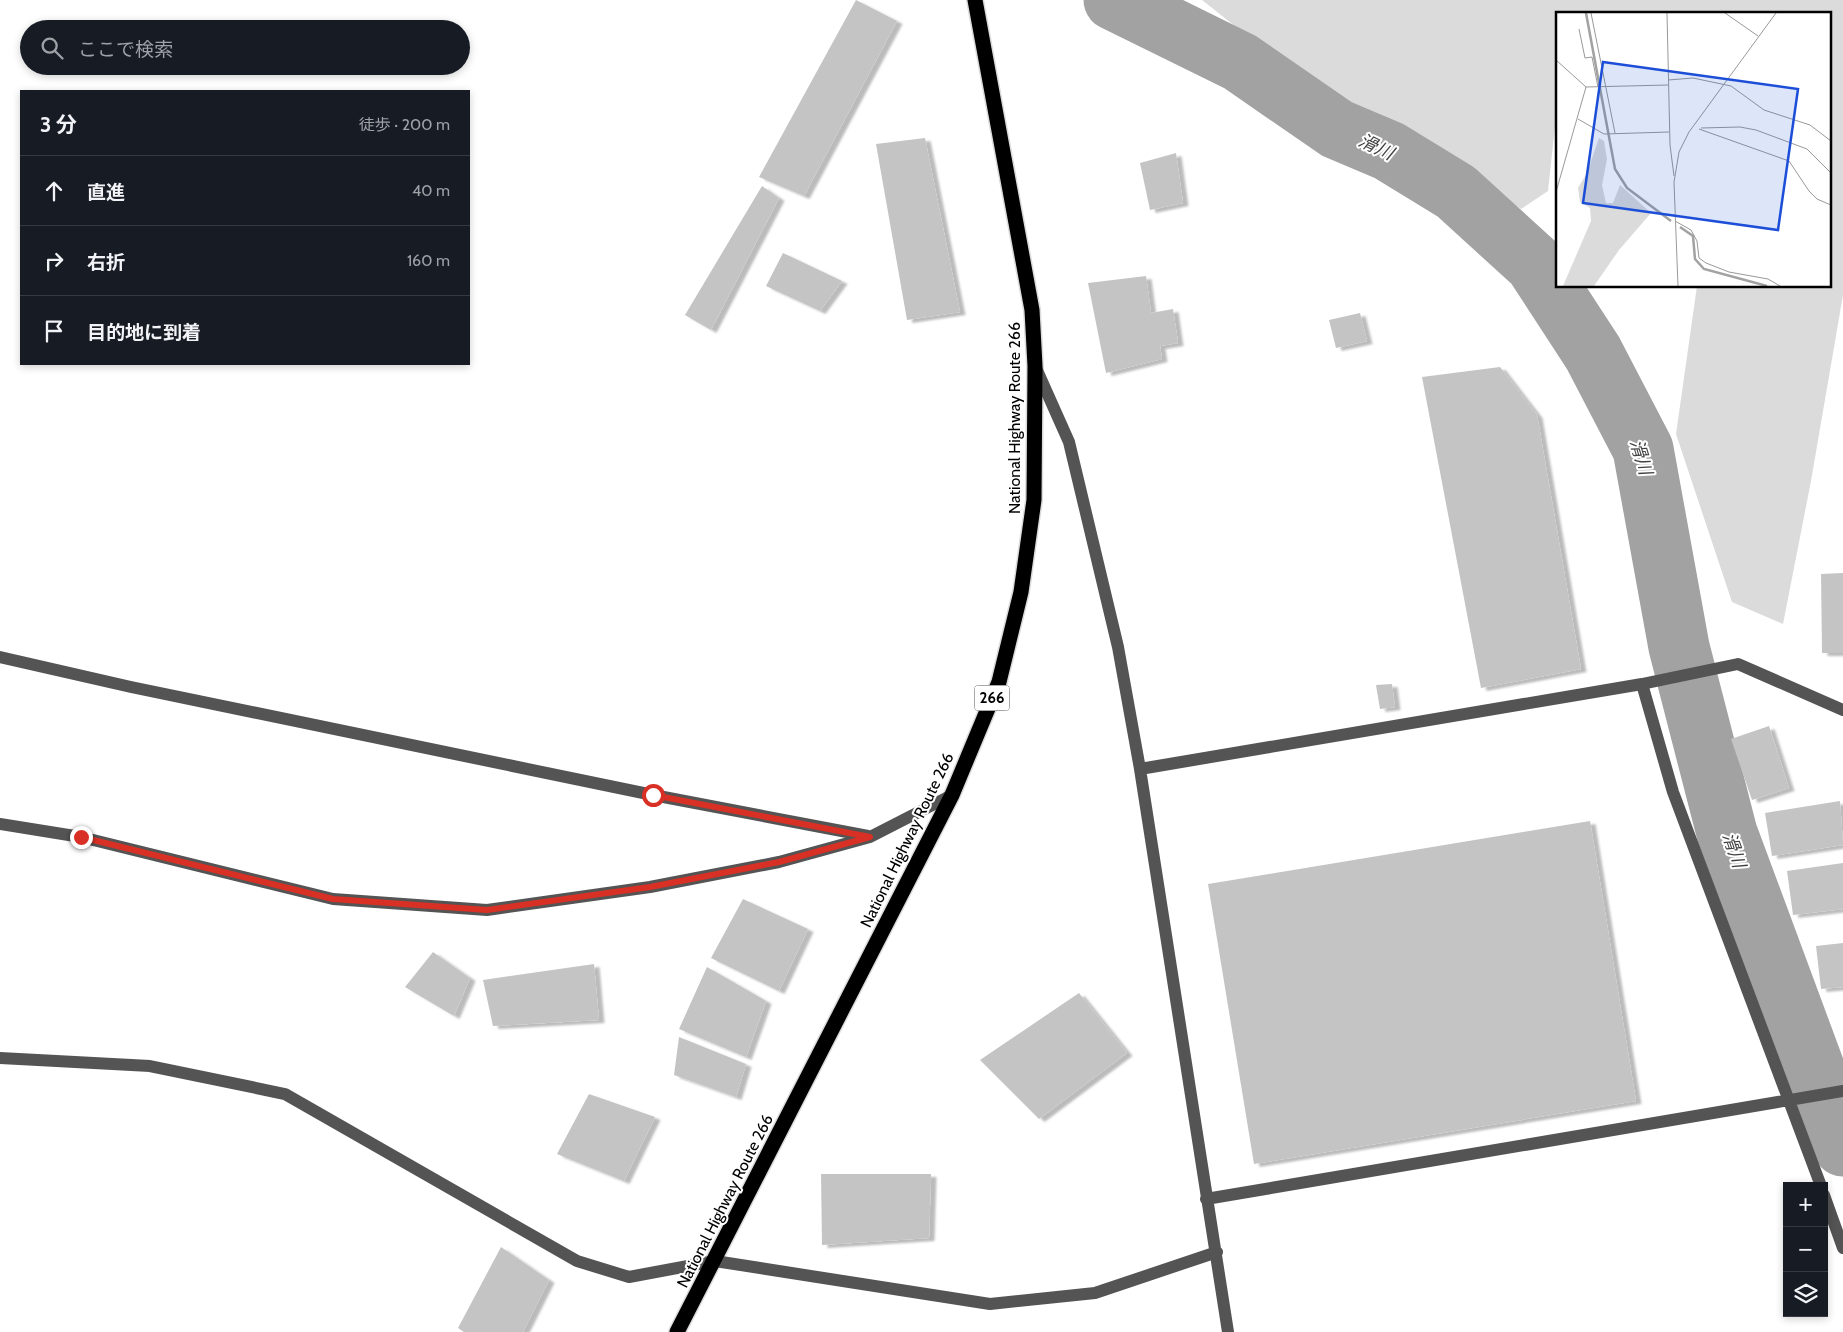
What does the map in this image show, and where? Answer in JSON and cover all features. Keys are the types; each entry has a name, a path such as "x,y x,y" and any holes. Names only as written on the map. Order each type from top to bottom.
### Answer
{"highway":[{"name":"National Highway Route 266","path":"677,1332 952,795 998,682 1021,592 1034,500 1035,366 1032,310 975,0"}],"street":[{"path":"1035,366 1069,442 1118,647 1140,769 1228,1332"},
{"path":"0,656 150,691 653,795 870,837"},
{"path":"1140,769 1642,684 1738,664 1843,710"},
{"path":"1642,684 1673,792 1819,1182"},
{"path":"0,824 81,837 333,899 487,910 650,887 779,862 870,837 952,795"},
{"path":"0,1058 150,1066 285,1094 577,1261 629,1277 715,1261 990,1304 1095,1292 1217,1252"},
{"path":"1206,1199 1787,1098 1843,1090"},
{"path":"1828,1206 1843,1248"}],"shaded area":[{"path":"1202,0 1843,0 1843,295 1811,481 1783,624 1732,602 1676,434 1697,288 1830,288 1830,12 1556,12 1556,117 1548,191 1521,209 1260,46"}],"building":[{"path":"856,0 897,21 804,196 759,177"},
{"path":"925,138 960,312 907,320 876,144"},
{"path":"1176,153 1183,203 1150,210 1140,163"},
{"path":"762,186 779,198 711,330 685,315"},
{"path":"783,253 842,281 820,311 766,286"},
{"path":"1146,276 1151,313 1173,309 1178,343 1160,346 1162,359 1106,373 1088,283"},
{"path":"1360,313 1367,341 1336,348 1329,320"},
{"path":"1500,367 1537,415 1581,669 1481,688 1422,377"},
{"path":"1843,573 1843,653 1822,653 1821,574"},
{"path":"1392,684 1395,707 1380,709 1376,685"},
{"path":"1769,726 1789,788 1752,800 1731,739"},
{"path":"1840,801 1843,845 1772,856 1765,813"},
{"path":"1590,821 1636,1101 1254,1164 1208,884"},
{"path":"1843,863 1843,909 1793,915 1787,871"},
{"path":"743,899 808,929 779,991 711,958"},
{"path":"1843,943 1843,987 1821,989 1816,946"},
{"path":"433,952 470,978 454,1016 405,987"},
{"path":"594,964 599,1020 493,1026 483,980"},
{"path":"707,967 766,1001 746,1057 679,1029"},
{"path":"1079,993 1127,1053 1039,1119 980,1060"},
{"path":"679,1037 746,1064 736,1097 674,1075"},
{"path":"589,1094 655,1117 624,1181 557,1154"},
{"path":"821,1174 931,1174 929,1238 822,1245"},
{"path":"501,1247 549,1280 523,1332 464,1332 458,1328"}],"waterway":[{"name":"滑川","path":"1114,0 1240,62 1337,129 1389,151 1456,192 1535,264 1593,353 1643,449 1679,647 1727,833 1843,1146"}],"route":[{"path":"81,837 333,899 487,910 650,887 779,862 870,837 653,795"}]}
